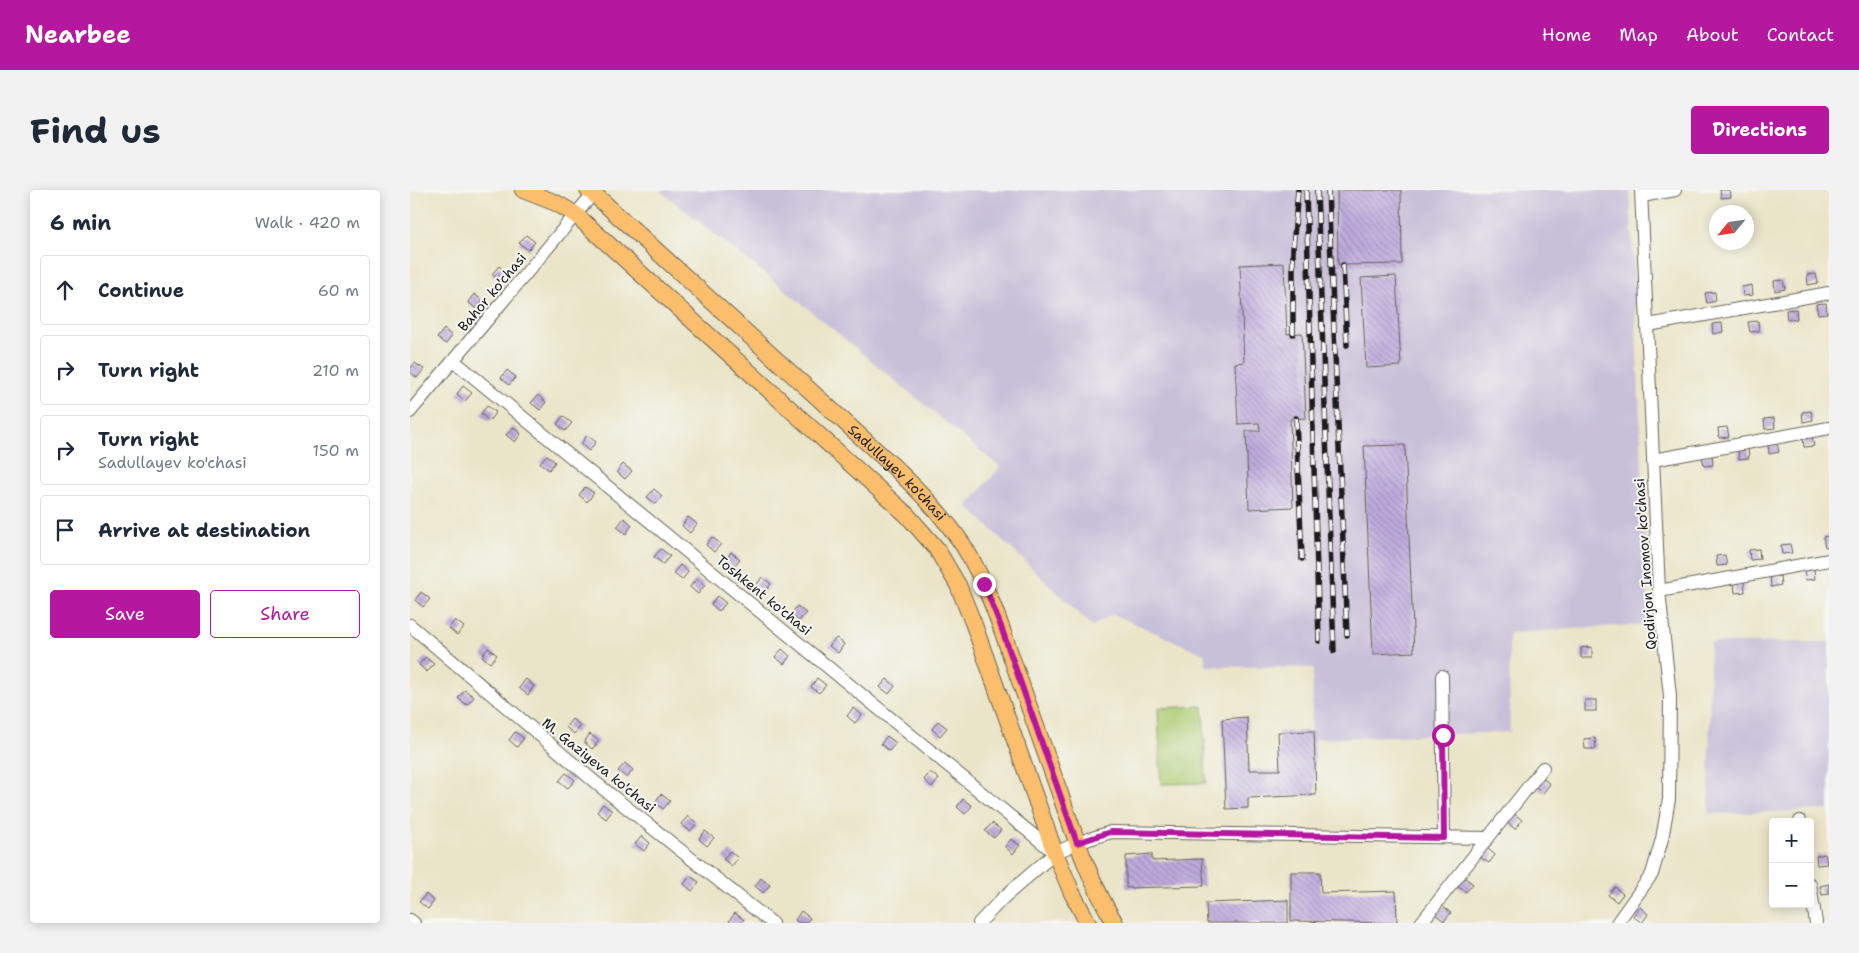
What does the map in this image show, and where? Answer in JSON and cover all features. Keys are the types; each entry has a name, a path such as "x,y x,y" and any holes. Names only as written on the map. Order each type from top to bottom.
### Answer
{"main road":[{"path":"523,190 556,203 575,214 907,515 936,548 958,585 1055,853 1072,893 1088,923"},
{"name":"Sadullayev ko'chasi","path":"592,191 893,466 928,500 947,522 964,547 984,584 1000,624 1077,843 1100,898 1115,923"}],"street":[{"path":"1642,193 1675,190"},
{"name":"Bahor ko'chasi","path":"410,412 454,361 592,191"},
{"name":"Qodirjon Inomov ko'chasi","path":"1617,923 1652,874 1662,839 1670,799 1670,696 1659,591 1642,193"},
{"path":"1648,325 1829,293"},
{"name":"Toshkent ko'chasi","path":"454,361 1055,853"},
{"path":"1653,460 1829,428"},
{"path":"1659,591 1829,560"},
{"name":"M. Gaziyeva ko'chasi","path":"410,625 596,783 772,923"},
{"path":"1442,676 1444,838"},
{"path":"1421,923 1543,768"},
{"path":"979,923 1003,898 1055,853 1110,832 1488,838"},
{"path":"1814,908 1816,923"},
{"path":"410,920 414,923"}],"shaded area":[{"path":"659,190 1630,190 1649,624 1509,633 1510,732 1311,739 1313,668 1206,666 1204,654 1113,614 1092,626 967,506 1000,467 778,284"},
{"path":"1829,642 1829,810 1709,814 1710,643"}],"green space":[{"path":"1203,706 1206,783 1161,784 1158,708"}],"building":[{"path":"1337,190 1401,190 1402,264 1338,265"},
{"path":"1720,190 1730,190 1731,197 1721,198"},
{"path":"526,235 535,242 528,250 519,243"},
{"path":"1284,263 1287,334 1302,333 1306,418 1290,419 1293,507 1249,509 1246,431 1260,431 1259,423 1238,424 1235,363 1244,362 1240,265"},
{"path":"499,266 507,273 501,281 492,274"},
{"path":"1816,274 1818,283 1808,285 1807,275"},
{"path":"1396,276 1401,366 1366,368 1361,278"},
{"path":"1783,280 1785,289 1775,291 1774,281"},
{"path":"1752,285 1753,295 1743,296 1742,287"},
{"path":"1715,292 1716,301 1707,303 1705,293"},
{"path":"474,294 483,301 476,309 468,302"},
{"path":"1826,303 1827,313 1818,314 1816,304"},
{"path":"1796,309 1797,319 1787,320 1786,310"},
{"path":"1758,321 1759,331 1750,332 1748,322"},
{"path":"1722,323 1723,332 1713,334 1712,324"},
{"path":"444,329 452,336 446,344 437,338"},
{"path":"415,363 424,369 417,378 410,372"},
{"path":"507,370 516,377 509,385 501,378"},
{"path":"463,386 472,393 465,401 457,394"},
{"path":"538,395 546,402 540,410 531,403"},
{"path":"487,406 496,412 489,421 481,414"},
{"path":"1811,411 1813,420 1803,422 1802,412"},
{"path":"563,416 572,423 565,431 557,424"},
{"path":"1774,418 1775,428 1765,429 1764,419"},
{"path":"513,427 521,434 515,442 506,435"},
{"path":"1727,427 1729,437 1719,438 1718,428"},
{"path":"587,435 596,442 589,451 581,444"},
{"path":"1812,436 1814,446 1804,447 1803,438"},
{"path":"1777,443 1779,452 1769,454 1768,444"},
{"path":"1405,445 1414,652 1373,654 1364,446"},
{"path":"1748,448 1749,458 1739,459 1738,449"},
{"path":"547,455 555,462 549,470 540,463"},
{"path":"1712,455 1713,465 1704,466 1702,456"},
{"path":"623,464 632,471 625,479 617,472"},
{"path":"585,487 594,493 587,502 579,495"},
{"path":"654,489 662,496 656,504 647,497"},
{"path":"688,517 697,524 690,533 682,526"},
{"path":"624,518 632,525 626,534 617,527"},
{"path":"1829,536 1829,546 1825,547 1823,537"},
{"path":"712,537 721,544 714,552 706,545"},
{"path":"1790,544 1792,553 1782,554 1781,545"},
{"path":"661,549 670,556 663,564 654,557"},
{"path":"1759,549 1760,559 1750,560 1749,550"},
{"path":"731,552 740,559 733,567 725,561"},
{"path":"1725,555 1727,565 1717,566 1716,556"},
{"path":"680,565 688,572 682,580 673,573"},
{"path":"1814,569 1815,579 1806,580 1804,571"},
{"path":"1780,576 1781,585 1771,587 1770,577"},
{"path":"762,577 771,584 764,592 756,586"},
{"path":"696,579 705,585 698,594 690,587"},
{"path":"1744,582 1745,592 1735,593 1734,584"},
{"path":"421,592 430,599 423,607 415,600"},
{"path":"717,596 726,603 719,611 711,604"},
{"path":"797,606 806,613 799,621 791,614"},
{"path":"455,620 464,627 457,635 449,628"},
{"path":"836,638 844,644 838,653 829,646"},
{"path":"1592,647 1592,658 1581,658 1581,648"},
{"path":"488,648 497,655 490,663 482,656"},
{"path":"782,649 790,656 784,664 775,657"},
{"path":"425,657 434,664 427,672 419,665"},
{"path":"817,678 826,685 819,693 811,687"},
{"path":"526,679 534,686 528,695 519,688"},
{"path":"887,679 895,686 889,694 880,687"},
{"path":"465,690 474,697 467,705 458,698"},
{"path":"1585,700 1596,700 1596,711 1585,711"},
{"path":"853,708 862,715 855,723 847,716"},
{"path":"1247,717 1249,770 1280,770 1278,732 1314,731 1316,795 1248,798 1248,808 1226,809 1222,719"},
{"path":"572,719 581,726 574,734 566,727"},
{"path":"938,721 947,728 940,736 932,729"},
{"path":"515,732 524,738 517,747 509,740"},
{"path":"590,734 599,741 592,749 584,742"},
{"path":"887,736 896,743 889,751 881,744"},
{"path":"1595,738 1596,749 1585,749 1584,739"},
{"path":"625,763 633,770 627,778 618,771"},
{"path":"930,772 939,779 932,787 924,780"},
{"path":"566,773 575,780 568,788 559,781"},
{"path":"1541,777 1550,784 1543,793 1535,786"},
{"path":"661,794 670,801 663,809 655,802"},
{"path":"963,799 972,806 965,814 957,807"},
{"path":"603,804 612,811 606,819 597,812"},
{"path":"1513,813 1522,820 1515,829 1507,822"},
{"path":"688,816 697,823 690,831 681,824"},
{"path":"992,823 1001,830 994,838 985,831"},
{"path":"705,831 714,838 707,846 699,839"},
{"path":"642,836 650,843 644,851 635,844"},
{"path":"1011,839 1020,845 1013,854 1005,847"},
{"path":"1487,848 1495,855 1489,863 1480,857"},
{"path":"730,851 738,858 732,866 723,859"},
{"path":"1152,854 1152,861 1202,859 1204,886 1126,888 1126,856"},
{"path":"1825,854 1827,864 1817,865 1816,856"},
{"path":"1291,872 1320,872 1321,893 1396,891 1397,923 1291,921"},
{"path":"690,876 699,882 692,891 684,884"},
{"path":"1464,877 1473,884 1466,892 1457,886"},
{"path":"761,878 770,885 763,893 755,886"},
{"path":"1829,884 1829,894 1822,895 1820,886"},
{"path":"1615,887 1623,894 1617,902 1608,895"},
{"path":"426,894 434,901 428,909 419,902"},
{"path":"1288,900 1288,923 1207,923 1206,903"},
{"path":"1442,906 1451,913 1444,921 1435,914"},
{"path":"1640,907 1648,914 1642,923 1633,916"},
{"path":"801,911 810,918 806,923 799,923 795,920"},
{"path":"735,913 744,920 741,923 731,923 729,921"}],"railway":[{"path":"1293,334 1293,248 1298,190"},
{"path":"1306,190 1319,641"},
{"path":"1317,190 1334,651"},
{"path":"1328,190 1347,635"},
{"path":"1343,265 1347,345"},
{"path":"1296,418 1302,559"}],"route":[{"path":"984,584 1000,624 1077,843 1110,832 1444,838 1443,735"}]}
